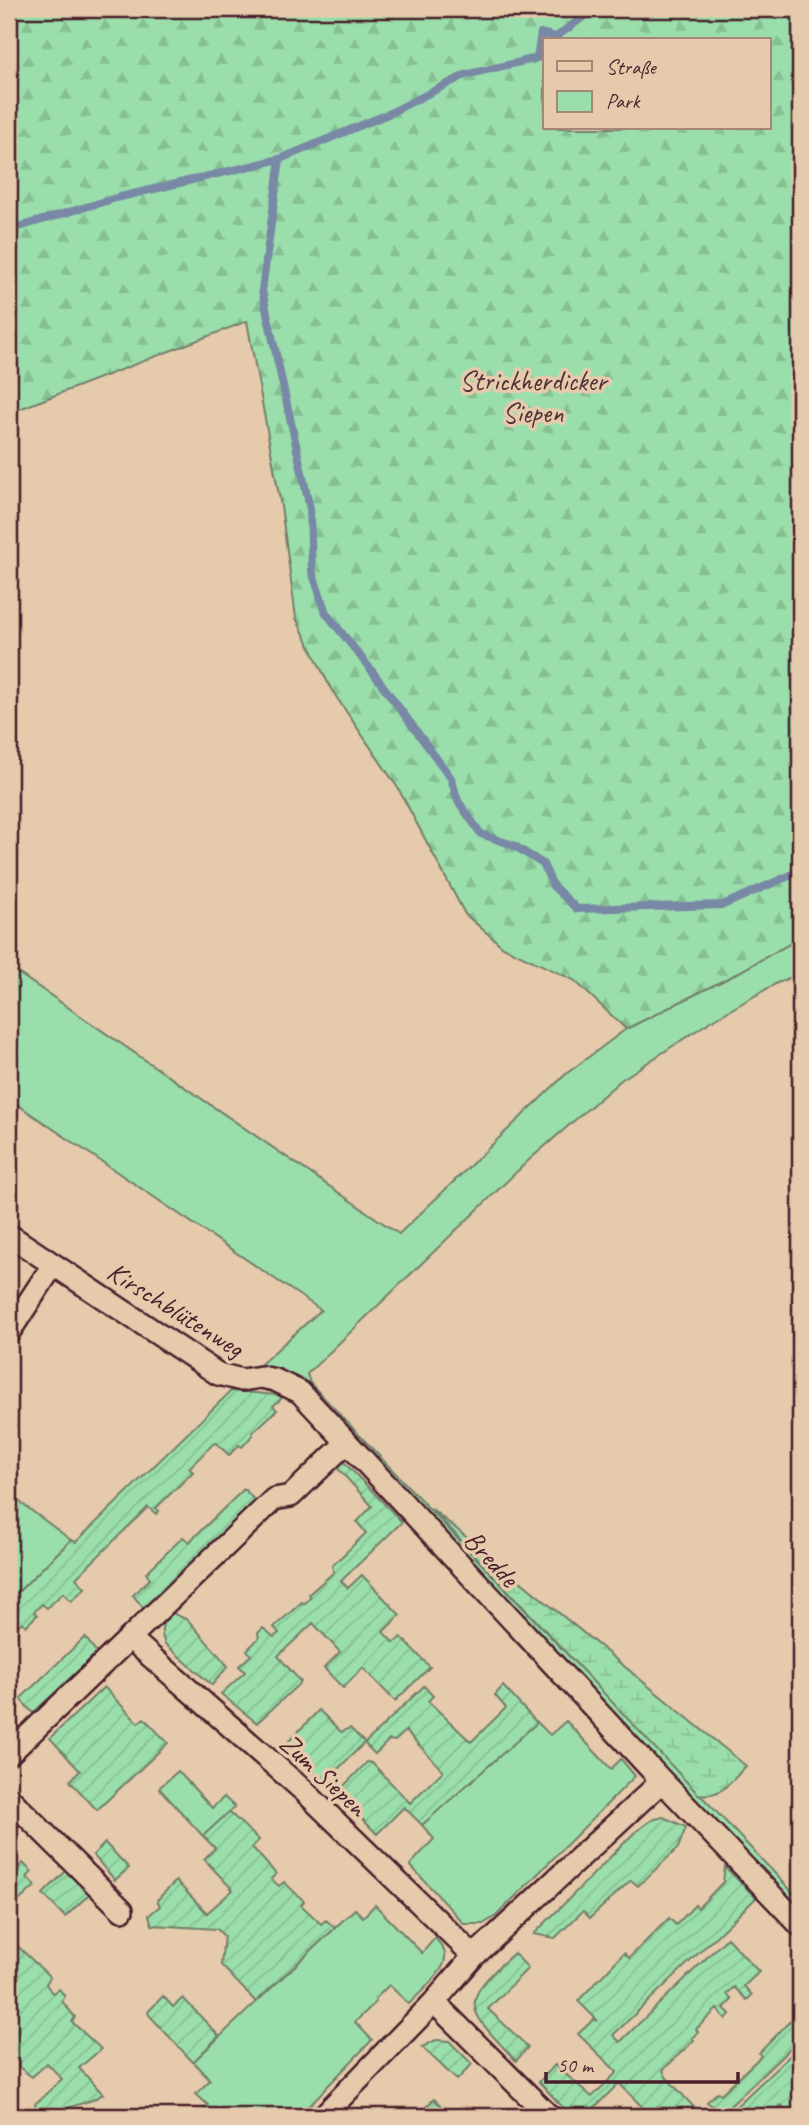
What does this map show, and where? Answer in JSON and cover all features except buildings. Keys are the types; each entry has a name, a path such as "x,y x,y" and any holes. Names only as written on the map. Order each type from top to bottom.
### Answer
{"street":[{"name":"Kirschblütenweg","path":"9,1235 218,1374 242,1380 261,1377 275,1380"},
{"path":"9,1332 53,1265"},
{"name":"Bredde","path":"275,1380 300,1392 800,1925"},
{"path":"9,1754 274,1499 291,1496 346,1443"},
{"name":"Zum Siepen","path":"131,1639 304,1791 474,1956"},
{"path":"323,2116 434,2002 474,1956 663,1782"},
{"path":"9,1798 122,1910"},
{"path":"434,2002 549,2116"}],"green space":[{"name":"Strickherdicker Siepen","path":"9,9 800,9 800,938 730,977 626,1029 574,980 503,947 465,914 398,788 331,689 296,618 281,506 247,321 9,413"},
{"path":"800,938 800,974 777,983 711,1021 621,1080 529,1160 307,1374 310,1383 800,1900 800,1925 261,1364 321,1310 9,1099 9,967 399,1234 566,1074 626,1029 730,977"},
{"path":"231,1391 277,1395 282,1398 273,1406 277,1410 252,1433 242,1447 239,1445 229,1455 215,1442 189,1468 193,1472 156,1508 159,1511 156,1514 148,1507 76,1578 85,1588 71,1601 63,1593 47,1608 42,1604 34,1612 37,1615 26,1626 22,1622 13,1630 17,1634 9,1643 9,1601 71,1540 76,1542"},
{"path":"341,1459 402,1522 341,1581 348,1588 362,1575 400,1615 383,1632 394,1643 401,1637 430,1667 395,1701 363,1668 343,1688 324,1668 340,1652 313,1623 278,1656 301,1682 257,1723 221,1694 245,1672 239,1666 251,1655 247,1650 259,1638 258,1633 263,1628 274,1637 279,1633 274,1627 311,1597 309,1594 334,1572 332,1566 366,1533 357,1522 372,1506 335,1465"},
{"path":"244,1489 258,1504 145,1610 133,1595 150,1579 146,1573 183,1537 189,1542"},
{"path":"9,1494 71,1540 9,1601"},
{"path":"432,1509 746,1766 720,1791 698,1794"},
{"path":"170,1612 188,1620 228,1666 212,1685 165,1644 162,1627"},
{"path":"85,1637 97,1653 33,1713 20,1699"},
{"path":"424,1686 433,1696 428,1701 471,1742 506,1708 495,1695 503,1686 537,1723 422,1825 404,1807 377,1834 337,1793 367,1762 372,1763 410,1803 443,1771 406,1731 395,1741 389,1740 375,1754 364,1743 324,1783 286,1747 287,1743 319,1710 341,1732 350,1728 365,1743"},
{"path":"104,1687 138,1723 144,1718 168,1743 97,1810 70,1781 80,1771 50,1738"},
{"path":"536,1721 550,1735 566,1721 611,1769 621,1759 635,1776 496,1916 483,1924 464,1924 410,1865 434,1839 422,1825"},
{"path":"178,1771 212,1808 224,1797 235,1807 203,1836 159,1788"},
{"path":"229,1812 259,1840 252,1847 276,1874 271,1879 279,1886 284,1882 304,1901 301,1905 321,1924 326,1920 335,1928 256,2002 221,1965 224,1936 217,1929 152,1925 149,1915 160,1906 157,1900 176,1881 207,1913 233,1890 204,1859 215,1848 203,1836"},
{"path":"663,1817 686,1827 678,1848 638,1886 631,1880 590,1918 583,1911 555,1938 534,1934 634,1833 652,1820"},
{"path":"105,1843 129,1868 115,1880 93,1855"},
{"path":"23,1863 32,1872 27,1877 35,1886 9,1910 9,1877"},
{"path":"74,1863 98,1886 65,1917 43,1894"},
{"path":"725,1867 756,1898 613,2035 620,2042 727,1938 759,1972 744,1986 752,1995 747,2000 734,1987 727,1994 732,2000 724,2008 730,2014 726,2019 717,2009 696,2029 698,2032 692,2038 694,2040 663,2070 666,2077 702,2116 651,2116 619,2083 586,2116 571,2116 539,2082 555,2065 592,2097 617,2072 578,2034 594,2019 598,2021 578,2001 624,1953 629,1958 669,1918 676,1925 695,1905 698,1908 723,1882"},
{"path":"375,1905 422,1953 435,1938 445,1955 441,1970 409,2004 389,1985 375,1999 376,2002 355,2022 372,2040 299,2116 211,2116 204,2109 208,2105 196,2094 210,2080 193,2062 355,1909 363,1917"},
{"path":"9,1938 50,1977 46,1984 52,1993 59,1989 65,1996 62,2001 75,2017 72,2022 101,2049 79,2068 103,2094 55,2112 57,2116 39,2116 35,2104 62,2079 47,2063 32,2077 19,2067 19,2059 11,2059"},
{"path":"514,1953 528,1968 488,2009 528,2047 516,2061 487,2030 475,2007 476,1996 483,1984"},
{"path":"163,1996 173,2007 183,1998 219,2036 193,2062 149,2015 148,2012"},
{"path":"800,2006 800,2039 727,2109 716,2109 707,2102 718,2092 721,2094 761,2056 759,2053 798,2013 796,2011"},
{"path":"436,2040 449,2041 472,2064 457,2080 422,2047"},
{"path":"800,2046 800,2116 792,2116 781,2105 768,2116 726,2116"},
{"path":"434,2099 451,2116 417,2116"}],"waterway":[{"path":"9,225 22,226 116,198 280,159 388,114 465,75 537,58 541,33 556,37 594,9"},
{"path":"280,159 262,290 310,509 312,571 326,613 451,778 458,801 481,834 513,845 543,864 553,886 577,909 723,905 800,871"}]}
